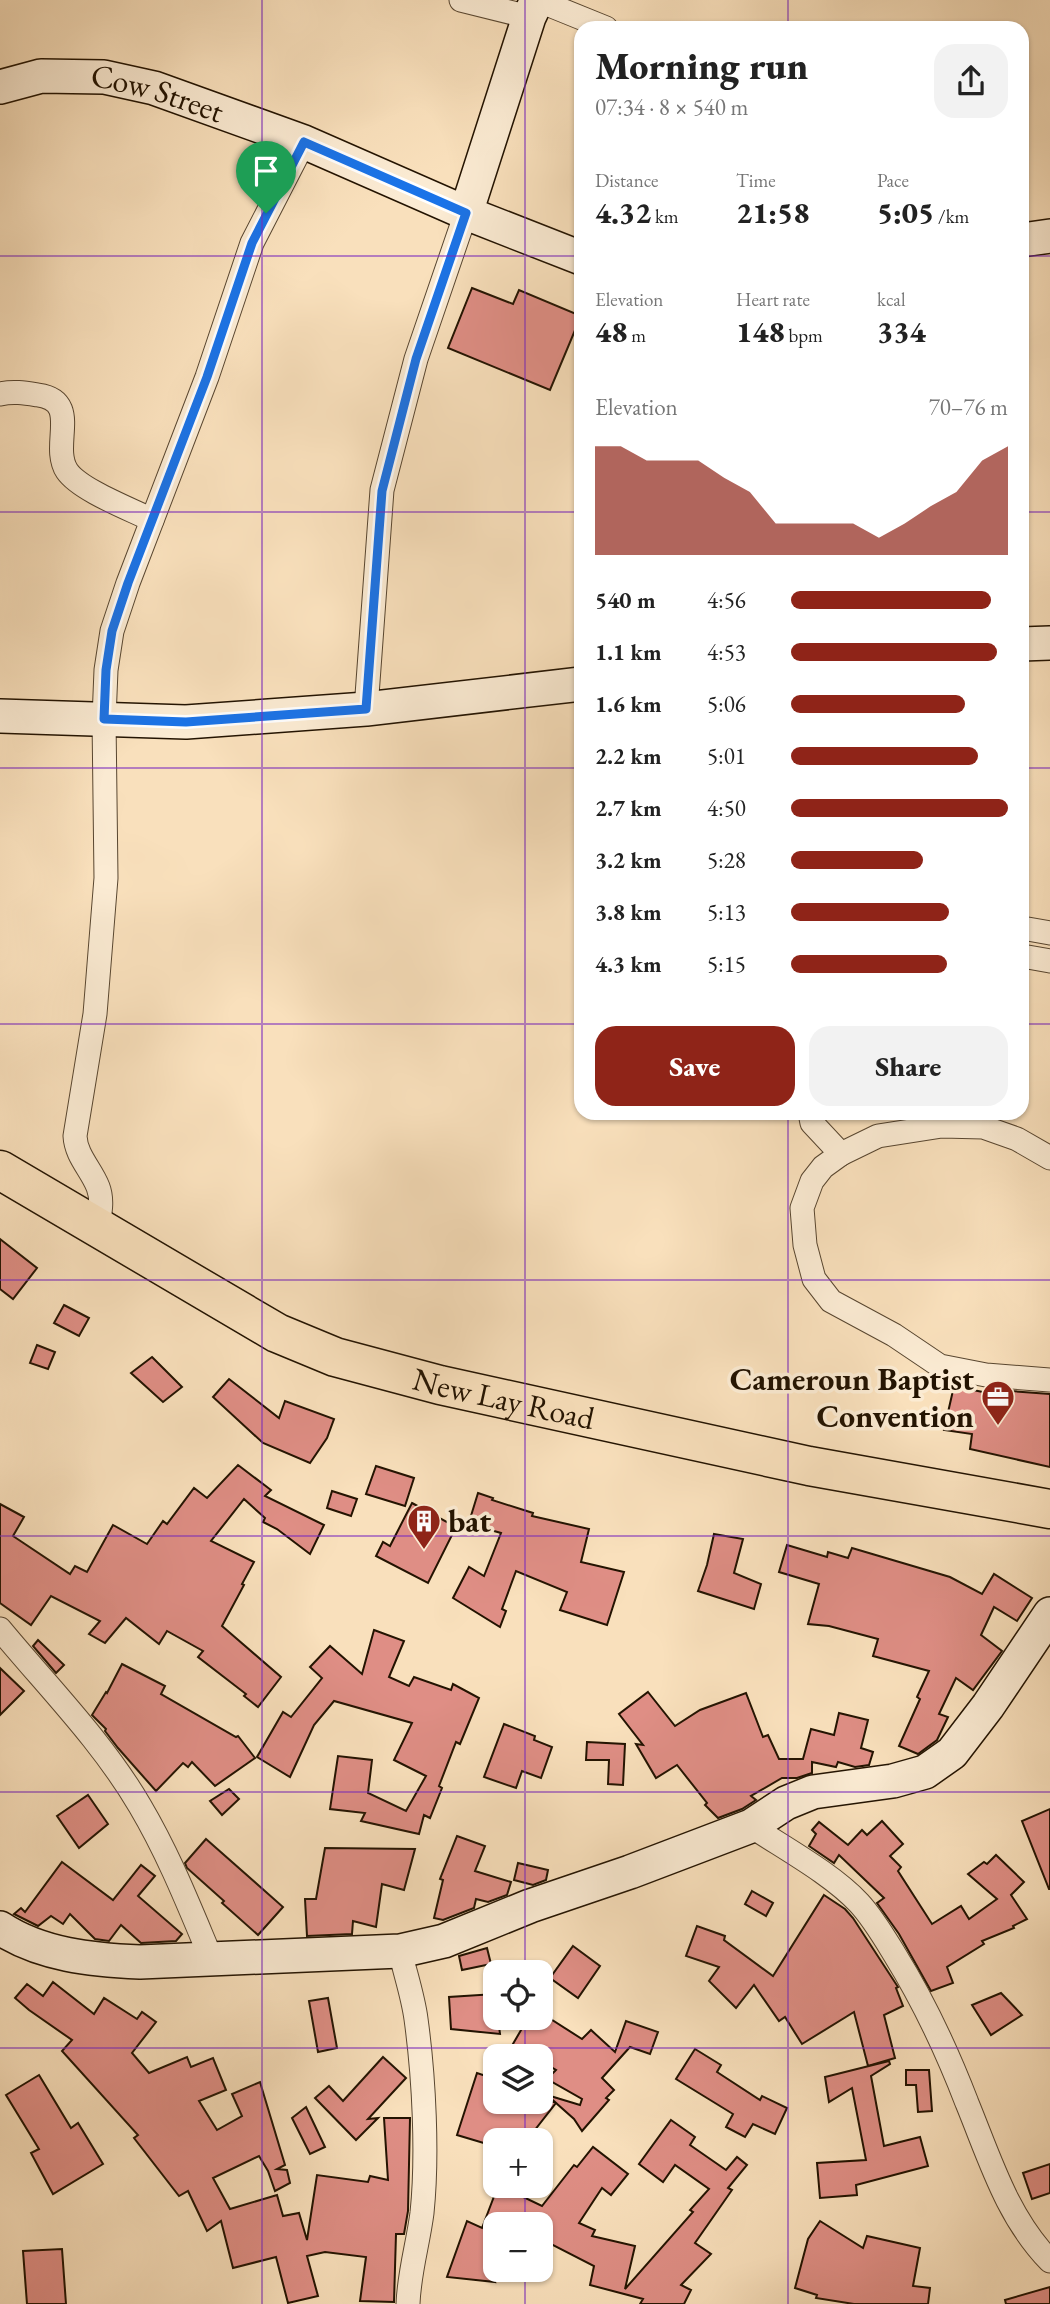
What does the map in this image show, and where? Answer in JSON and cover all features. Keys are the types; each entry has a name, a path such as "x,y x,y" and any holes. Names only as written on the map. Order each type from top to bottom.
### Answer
{"highway":[{"name":"New Lay Road","path":"0,1170 277,1333 335,1357 440,1385 809,1466 1050,1509"}],"street":[{"path":"461,0 535,6 583,21"},
{"path":"366,709 382,491 416,359 535,6"},
{"name":"Cow Street","path":"0,87 41,76 104,77 154,88 304,142 466,213 574,255"},
{"path":"97,1226 101,1202 99,1188 75,1147 75,1136 95,1014 106,878 104,719 106,670 112,631 207,377 252,243 304,142"},
{"path":"1029,239 1050,236"},
{"path":"0,394 12,391 49,396 57,402 63,413 61,452 65,469 76,482 152,520"},
{"path":"1029,644 1050,643"},
{"path":"0,716 186,722 366,709 574,685"},
{"path":"1029,929 1050,933"},
{"path":"1029,957 1050,961"},
{"path":"811,1120 841,1154"},
{"path":"1050,1158 1017,1139 983,1128 942,1126 878,1136 841,1154 823,1167 811,1181 802,1208 806,1245 814,1279 831,1301 894,1335 940,1366 986,1375 1050,1380"},
{"path":"0,1928 16,1938 57,1952 100,1960 141,1962 400,1951 444,1941 530,1906 751,1826 786,1803 813,1792 893,1781 925,1772 952,1753 988,1706 1050,1614"},
{"path":"0,1629 103,1750 139,1804 169,1859 211,1958"},
{"path":"751,1826 830,1879 859,1902 885,1939 921,1997 953,2068 1000,2187 1021,2227 1050,2261"},
{"path":"400,1951 416,2018 421,2071 424,2174 408,2304"}],"building":[{"path":"472,288 513,304 519,290 574,313 574,333 550,390 448,348"},
{"path":"0,1239 37,1268 13,1299 0,1289"},
{"path":"64,1305 89,1318 79,1336 54,1323"},
{"path":"37,1345 55,1352 48,1369 30,1363"},
{"path":"152,1357 182,1387 163,1402 131,1373"},
{"path":"229,1379 279,1418 285,1401 334,1419 327,1438 310,1463 263,1443 213,1397"},
{"name":"Cameroun Baptist Convention","path":"954,1386 997,1395 997,1390 1050,1394 1050,1467 970,1449 972,1434 944,1430"},
{"path":"238,1465 271,1490 265,1496 324,1525 310,1554 263,1522 265,1518 244,1499 211,1541 254,1562 222,1626 281,1677 258,1707 244,1696 246,1694 198,1657 203,1651 167,1631 159,1644 126,1618 105,1643 89,1634 100,1621 51,1596 31,1625 0,1603 0,1504 24,1517 13,1536 70,1574 75,1566 87,1572 113,1525 147,1544 163,1521 167,1524 194,1488 207,1498"},
{"path":"376,1466 414,1478 405,1506 366,1494"},
{"path":"332,1491 357,1499 351,1516 327,1508"},
{"path":"478,1493 533,1513 532,1516 589,1529 581,1562 624,1572 607,1625 560,1610 567,1592 516,1571 502,1609 506,1611 500,1627 453,1598 469,1567 484,1576 501,1533 487,1529 488,1525 470,1519"},
{"path":"412,1503 456,1527 428,1583 376,1556 383,1542 390,1546"},
{"path":"714,1534 743,1539 734,1573 761,1584 754,1609 698,1591"},
{"path":"787,1545 827,1557 828,1552 848,1558 852,1548 950,1577 982,1594 994,1574 1032,1598 1017,1621 994,1607 981,1635 1002,1651 973,1690 956,1678 939,1714 948,1717 937,1740 918,1754 899,1746 929,1671 873,1656 878,1639 829,1626 808,1624 819,1584 779,1572"},
{"path":"374,1630 404,1641 389,1677 409,1686 414,1677 451,1690 453,1684 479,1698 460,1744 456,1742 430,1818 424,1815 419,1834 361,1821 365,1813 330,1809 338,1756 372,1760 368,1793 406,1811 426,1776 394,1760 412,1723 334,1701 314,1725 290,1777 257,1757 283,1712 291,1717 322,1678 310,1667 330,1646 362,1674"},
{"path":"38,1640 64,1665 56,1673 33,1646"},
{"path":"122,1664 165,1686 161,1694 238,1736 255,1758 215,1786 192,1762 188,1767 183,1763 156,1791 92,1715"},
{"path":"0,1668 24,1691 0,1715"},
{"path":"648,1692 675,1726 700,1710 746,1693 763,1737 768,1735 779,1759 803,1759 811,1729 834,1735 839,1713 868,1720 861,1748 873,1752 869,1765 855,1767 838,1762 836,1767 812,1762 812,1773 797,1778 782,1778 751,1796 756,1800 742,1809 718,1818 705,1805 707,1803 677,1765 656,1778 636,1744 643,1745 619,1714"},
{"path":"504,1724 535,1736 534,1740 552,1747 541,1778 522,1771 516,1788 484,1777"},
{"path":"587,1742 625,1744 623,1785 608,1784 609,1760 586,1760"},
{"path":"229,1789 239,1799 222,1815 210,1801"},
{"path":"88,1795 108,1824 79,1848 57,1816"},
{"path":"1050,1809 1050,1889 1049,1889 1022,1821"},
{"path":"882,1821 903,1844 890,1856 901,1867 898,1871 932,1924 961,1906 969,1919 997,1899 968,1874 984,1862 987,1864 996,1855 1024,1882 1011,1895 1027,1919 1013,1926 1014,1928 982,1941 984,1944 947,1967 953,1983 931,1991 899,1934 877,1903 884,1898 839,1855 834,1863 809,1846 816,1834 812,1830 819,1822 848,1845 862,1830 867,1835"},
{"path":"457,1836 485,1846 475,1871 511,1882 507,1895 488,1902 476,1899 474,1908 443,1920 434,1918 443,1880 440,1879"},
{"path":"206,1839 283,1907 258,1935 187,1868 185,1863"},
{"path":"325,1848 415,1849 404,1890 382,1884 376,1927 353,1921 352,1934 307,1936 305,1899 316,1899"},
{"path":"62,1862 113,1900 141,1865 155,1876 138,1896 182,1934 176,1941 141,1943 121,1925 109,1941 95,1939 70,1914 63,1924 51,1916 38,1926 14,1914 21,1908 25,1912"},
{"path":"518,1863 548,1870 546,1880 533,1885 514,1880"},
{"path":"752,1891 773,1903 766,1916 745,1904"},
{"path":"824,1895 853,1918 898,1987 896,1988 903,2006 884,2015 895,2058 868,2066 854,2012 802,2044 785,2017 779,2021 754,1985 736,2008 709,1981 719,1967 686,1956 697,1926 725,1936 724,1940 773,1976"},
{"path":"573,1946 600,1966 578,1998 553,1980 553,1974"},
{"path":"487,1948 490,1960 483,1960 483,1966 462,1970 459,1956"},
{"path":"53,1982 94,2014 104,1998 137,2019 142,2012 156,2022 132,2053 149,2073 187,2057 191,2067 213,2058 226,2090 199,2101 217,2130 242,2116 232,2094 260,2082 285,2165 277,2169 287,2170 290,2183 275,2191 259,2156 213,2178 230,2209 277,2195 283,2216 299,2213 307,2240 317,2175 368,2182 370,2176 388,2180 384,2118 410,2118 408,2211 404,2234 396,2234 394,2302 360,2301 366,2257 325,2252 307,2256 318,2296 288,2303 276,2257 233,2268 221,2221 207,2231 188,2191 179,2196 134,2138 138,2135 62,2051 72,2040 15,1998 27,1984 43,1996"},
{"path":"1001,1993 1022,2015 991,2035 972,2005"},
{"path":"483,1995 483,2030 500,2030 500,2034 451,2029 449,1997"},
{"path":"328,1998 337,2048 318,2052 309,2001"},
{"path":"553,2021 582,2039 591,2030 615,2052 626,2021 658,2032 650,2054 630,2047 602,2078 614,2090 606,2098 609,2100 582,2131 574,2119 556,2103 553,2107 553,2097 580,2105 582,2099 553,2082 553,2073 556,2070 553,2068 553,2044 513,2044 521,2030 553,2030"},
{"path":"695,2049 721,2065 717,2072 760,2100 762,2096 787,2108 775,2134 753,2124 745,2137 726,2127 733,2114 676,2079"},
{"path":"383,2057 406,2078 368,2119 378,2118 356,2140 315,2098 329,2086 343,2101"},
{"path":"889,2061 890,2064 871,2076 884,2146 920,2137 928,2166 856,2185 857,2195 820,2198 817,2163 866,2160 852,2088 829,2102 825,2077"},
{"path":"906,2070 929,2070 932,2111 918,2112 916,2085 906,2085"},
{"path":"477,2073 483,2075 483,2114 547,2114 536,2128 483,2128 483,2143 457,2135"},
{"path":"39,2075 71,2128 78,2123 103,2164 53,2194 31,2153 39,2149 6,2095"},
{"path":"306,2107 325,2147 310,2154 292,2118"},
{"path":"671,2120 695,2137 690,2145 726,2170 737,2157 747,2165 728,2188 732,2190 695,2243 711,2254 681,2285 691,2290 684,2304 640,2304 643,2299 590,2285 594,2266 553,2245 553,2212 488,2212 493,2198 525,2198 542,2206 548,2198 553,2198 553,2192 574,2165 577,2167 593,2147 628,2174 611,2195 602,2188 579,2223 595,2230 592,2236 635,2246 625,2289 693,2212 690,2210 709,2189 675,2165 663,2182 639,2164"},
{"path":"1050,2164 1050,2193 1032,2199 1023,2173"},
{"path":"467,2221 482,2228 483,2225 483,2281 447,2277"},
{"path":"820,2221 863,2248 867,2236 920,2248 913,2286 930,2288 928,2304 854,2304 816,2298 817,2295 795,2288 808,2239"},
{"path":"62,2249 66,2304 27,2304 23,2251"},
{"path":"1050,2287 1050,2304 1006,2304 1005,2300"}],"place":[{"name":"Cameroun Baptist Convention","path":"998,1427"},
{"name":"bat","path":"424,1551"}],"route":[{"path":"304,142 466,213 416,359 382,491 366,709 186,722 104,719 106,670 112,631 207,377 252,243 266,213 304,142"}]}
